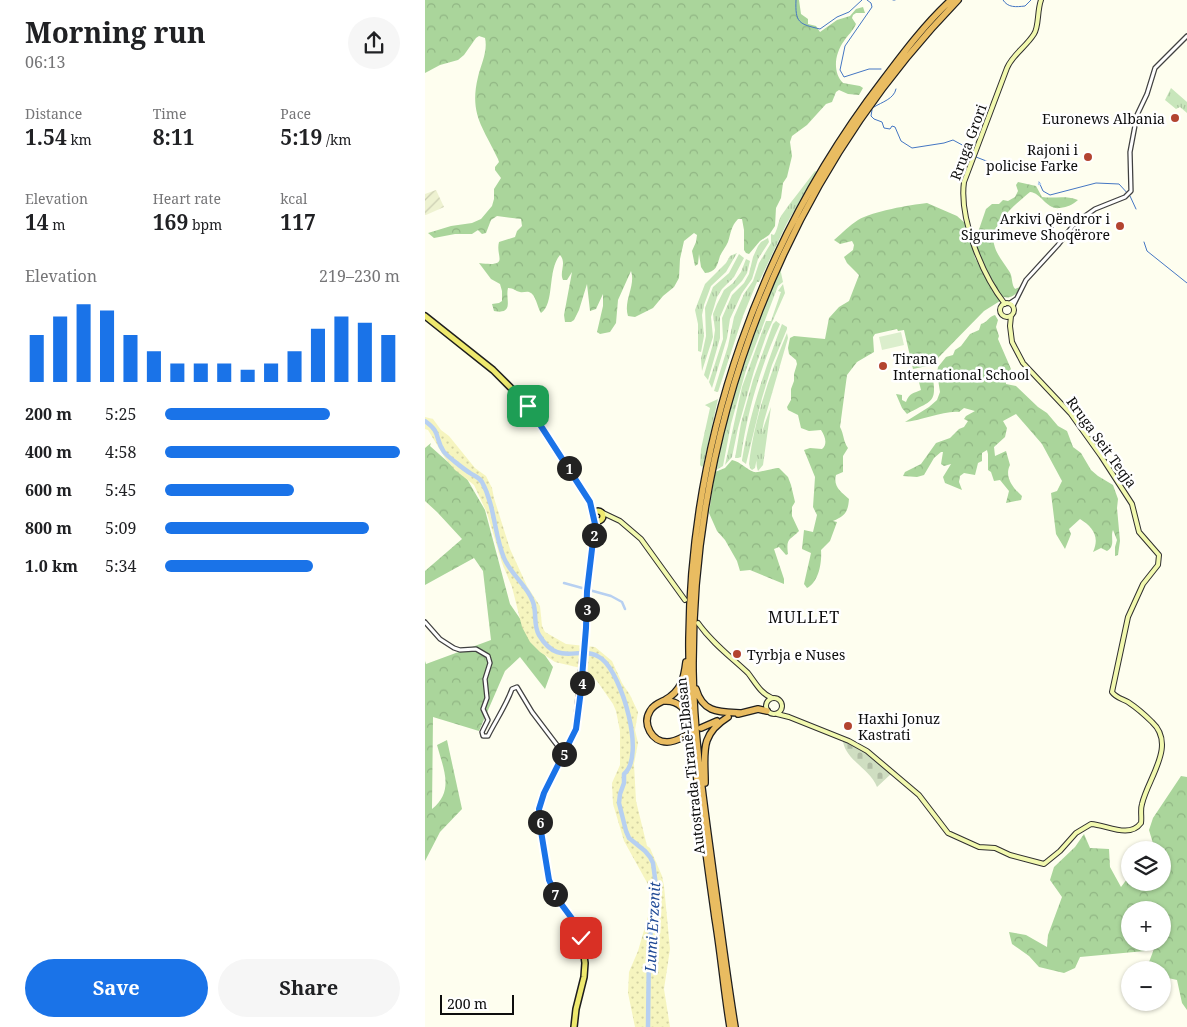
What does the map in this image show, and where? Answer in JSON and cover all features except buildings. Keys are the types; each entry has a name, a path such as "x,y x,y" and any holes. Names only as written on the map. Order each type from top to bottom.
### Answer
{"highway":[{"name":"Autostrada Tiranë-Elbasan","path":"730,1027 706,858 694,750 689,648 694,557 709,457 730,376 756,303 781,244 799,210 840,140 860,111 910,45 951,0"},
{"name":"Autostrada Tiranë-Elbasan","path":"735,1027 704,805 693,674 696,587 709,479 729,398 760,305 803,213 849,136 877,95 914,48 957,0"},
{"path":"685,736 666,742 660,741 652,735 648,727 647,718 651,708 681,687 687,650 689,648"},
{"path":"693,674 699,696 707,706 719,712 740,713"},
{"path":"660,702 672,701 683,709 687,717 692,748 694,750"},
{"path":"758,709 766,702"},
{"path":"701,728 740,713 758,709 767,711"},
{"path":"704,805 706,740 714,726 728,717"}],"main road":[{"name":"Rruga Grori","path":"1009,316 1002,313 1007,305 999,297 979,258 964,210 962,191 975,151 1010,62 1035,33 1037,13 1041,0"},
{"path":"962,217 967,221"},
{"path":"1007,305 1014,310 1009,316"},
{"path":"425,316 493,370 525,402 590,502 597,518"},
{"name":"Rruga Seit Teqja","path":"789,717 849,741 880,760 919,795 940,825 948,833 979,847 995,848 1010,856 1027,858 1042,864 1059,851 1076,833 1091,824 1123,831 1133,829 1139,825 1141,805 1162,750 1162,736 1159,729 1141,711 1115,696 1112,692 1128,617 1143,584 1158,565 1159,555 1139,532 1132,504 1101,456 1071,414 1023,363 1012,342 1009,316"},
{"path":"590,502 600,512 620,521 641,540 685,600"},
{"path":"574,1027 585,969 583,949 576,924 559,901 549,880 539,819 541,800 576,729 586,628 587,591 594,532 600,512"},
{"path":"597,518 609,515"},
{"path":"698,623 714,643 750,676 764,693 780,700 782,709 789,717"},
{"path":"764,693 767,711 771,714 789,717"},
{"path":"766,702 772,698"},
{"path":"777,714 782,709"}],"street":[{"path":"1007,305 1017,299 1026,280 1075,223 1095,209 1125,197 1131,192 1129,160 1137,115 1147,94 1154,72 1161,61 1186,39"},
{"path":"425,622 440,639 454,648 459,650 476,649 483,652 489,658 490,663 485,679 487,698 483,709 487,720 482,732 483,736 488,736 507,703 512,689 517,687 547,733 560,749 565,752"}],"shaded area":[{"path":"436,190 444,207 425,215 425,194"},
{"path":"901,332 904,345 882,350 879,337"}],"green space":[{"path":"425,0 799,0 801,14 808,19 808,24 816,26 820,32 837,20 850,16 856,9 863,7 865,13 853,15 852,18 856,24 841,46 836,68 843,83 863,88 859,95 848,94 839,90 836,92 832,102 826,104 807,125 792,136 790,142 792,156 787,177 783,183 781,198 776,208 775,226 769,235 760,241 749,254 744,250 742,219 738,219 715,268 705,273 701,267 699,254 698,264 695,266 692,251 697,235 694,233 684,241 680,259 679,278 674,287 653,308 635,317 628,316 627,305 632,282 631,271 618,300 616,323 610,332 600,334 597,332 603,306 603,294 596,309 590,311 587,284 574,320 565,322 564,315 572,272 567,280 563,280 563,261 560,255 556,261 548,302 541,313 531,293 520,292 512,288 508,288 508,305 505,311 494,311 492,304 502,301 500,284 491,279 479,263 495,264 498,262 499,242 515,237 517,231 522,226 521,219 497,216 491,220 486,233 482,234 478,230 472,234 455,234 434,238 428,233 451,226 472,223 481,219 492,206 494,189 501,178 495,170 499,162 498,159 476,111 476,90 485,53 485,38 479,36 476,38 458,60 440,65 425,73"},
{"path":"1171,88 1187,102 1187,113 1180,107 1176,109 1165,100"},
{"path":"815,171 817,172 787,223 759,282 757,282 743,316 718,392 714,391 728,346 734,317 744,294 753,281 759,263 771,243 771,234 774,235 781,216"},
{"path":"1018,182 1036,186 1042,197 1078,200 1068,206 1055,208 1038,195 1030,192 1005,215 996,229 994,244 998,255 1010,273 1015,289 1020,287 1012,296 1004,297 1001,296 978,254 975,241 986,209 992,204 999,204 1003,200 1008,201 1015,197 1018,191 1016,185"},
{"path":"927,203 957,216 966,224 975,258 1000,301 984,311 935,361 929,361 927,366 913,369 904,330 898,331 897,329 875,334 873,337 874,352 857,362 847,375 840,427 848,448 843,456 843,472 836,475 835,479 838,489 849,499 849,503 845,513 833,521 837,522 830,541 821,550 817,577 807,588 804,584 811,553 802,549 804,530 813,532 817,515 813,507 815,477 804,450 810,448 822,449 825,445 825,440 821,430 809,431 801,428 798,415 788,410 787,407 791,400 791,389 797,364 796,360 789,354 790,338 794,336 825,339 829,318 839,307 849,301 859,275 847,263 844,257 853,250 854,245 852,241 840,244 834,240 852,224 865,217 892,209"},
{"path":"768,238 769,242 758,259 752,279 742,293 730,319 727,338 712,388 709,382 723,339 722,318 732,295 744,283 749,274 758,246"},
{"path":"737,253 726,272 711,286 702,315 704,336 701,352 698,351 698,324 695,310 705,284 726,263 730,256"},
{"path":"739,254 744,258 734,277 717,297 711,317 713,337 702,371 701,359 706,336 705,308 713,287 729,273"},
{"path":"746,259 750,261 747,273 731,292 720,317 720,338 708,380 704,375 713,344 715,330 713,314 724,290 733,283 741,272"},
{"path":"780,268 783,282 778,286 746,370 731,424 723,466 716,470 731,400 751,339"},
{"path":"783,284 785,293 766,336 754,371 732,457 725,465 742,387 766,321 771,321 781,292 778,291"},
{"path":"995,315 998,320 996,327 998,339 1011,369 1006,375 1006,384 1016,386 1047,413 1058,426 1067,431 1073,447 1081,453 1091,470 1113,485 1118,499 1120,541 1118,555 1115,556 1117,540 1113,530 1110,549 1107,551 1101,548 1093,552 1096,542 1094,533 1089,525 1080,519 1069,529 1071,534 1065,549 1056,534 1051,493 1057,491 1062,481 1042,444 1016,414 1003,421 1007,428 1005,437 994,447 995,456 1006,451 1010,465 1008,469 1009,478 1015,489 1022,496 1021,500 1006,503 1009,491 1000,480 994,481 991,472 988,470 987,450 982,453 982,461 978,463 975,475 964,473 960,476 959,482 962,490 945,483 943,477 951,464 944,466 941,464 943,452 934,458 924,475 917,477 903,476 905,472 921,464 936,443 950,438 959,429 964,427 968,421 964,419 966,416 975,411 964,408 959,412 905,422 937,400 940,392 938,367 946,357 953,355 955,350 961,346 970,334 979,330 981,324"},
{"path":"776,321 780,324 756,389 741,457 735,458 741,423 753,380 773,324"},
{"path":"782,324 787,329 772,365 746,464 742,460 749,425 764,374"},
{"path":"787,333 788,338 764,421 755,468 752,470 749,464 751,447 759,414"},
{"path":"932,373 934,391 931,400 907,414 896,394 902,395 902,400 906,402 910,395 921,390 918,378"},
{"path":"718,399 702,467 700,465 701,449 710,408 705,405"},
{"path":"771,407 763,465 758,471 758,448"},
{"path":"431,443 430,446 467,479 485,510 510,604 553,667 545,689 520,657 505,671 479,731 433,717 432,809 439,802 445,787 444,771 437,745 447,740 462,809 440,832 425,861 425,661 426,664 491,640 483,571 474,558 425,585 425,571 462,539 425,501 425,448"},
{"path":"732,460 754,472 779,468 788,477 795,502 792,507 792,516 799,531 788,542 788,554 786,555 779,547 774,549 784,584 750,570 740,571 737,561 725,540 717,531 709,513 715,472 725,468"},
{"path":"846,741 877,760 892,773 877,787 869,775 849,755 843,742"},
{"path":"1181,776 1187,777 1187,1010 1182,1003 1177,980 1171,979 1171,961 1149,961 1153,951 1171,951 1171,901 1121,901 1121,951 1145,951 1080,957 1075,968 1064,973 1039,967 1029,956 1012,944 1009,932 1026,935 1047,947 1048,935 1062,897 1050,880 1054,867 1075,847 1084,834 1090,848 1109,849 1110,867 1121,887 1121,891 1171,891 1171,841 1152,841 1149,830 1153,818"}],"sand":[{"path":"425,417 433,419 475,468 486,476 492,488 510,549 527,586 540,606 542,626 545,632 566,644 595,647 612,661 638,712 635,730 638,743 634,764 636,801 647,846 650,848 662,876 664,886 670,949 664,989 670,1027 635,1027 628,993 629,972 638,951 652,895 624,841 613,804 612,783 620,765 620,731 616,711 597,681 585,669 555,662 540,652 530,642 522,627 512,587 502,563 487,513 474,485 455,470 445,458 428,430 425,429"}],"waterway":[{"path":"796,0 796,14 800,21 807,26 820,29 837,17 849,12 862,0"},
{"path":"867,0 871,3 872,7 845,46 840,70 844,77 869,69 881,69"},
{"path":"1003,0 1010,6 1015,7 1025,6 1031,0"},
{"path":"874,107 890,98 896,89"},
{"path":"872,110 871,116 874,119 882,122 884,128 890,129 892,126 895,127 901,141 912,148 953,140 966,147 973,155"},
{"path":"976,157 994,164 1026,163"},
{"path":"1039,182 1043,191 1050,195 1096,183 1119,184 1130,196 1136,209"},
{"path":"1144,242 1147,251 1187,283"},
{"name":"Lumi Erzenit","path":"425,421 436,432 441,447 446,454 482,482 490,501 504,558 533,602 536,627 539,635 555,651 570,654 586,653 602,659 610,668 624,698 629,716 633,751 630,765 624,774 624,783 619,803 629,838 645,851 653,863 656,886 649,947 648,1027"},
{"path":"564,583 611,596 622,602 625,609"}],"place":[{"name":"Euronews Albania","path":"1175,118"},
{"name":"Rajoni i policise Farke","path":"1088,157"},
{"name":"Arkivi Qëndror i Sigurimeve Shoqërore","path":"1120,226"},
{"name":"Tirana International School","path":"883,366"},
{"name":"Tyrbja e Nuses","path":"737,654"},
{"name":"Haxhi Jonuz Kastrati","path":"848,726"}],"district":[{"name":"MULLET","path":"804,617"}],"route":[{"path":"528,406 590,502 595,524 587,591 586,628 577,725 575,733 544,793 539,809 544,857 549,880 559,901 576,924 581,938"}]}
